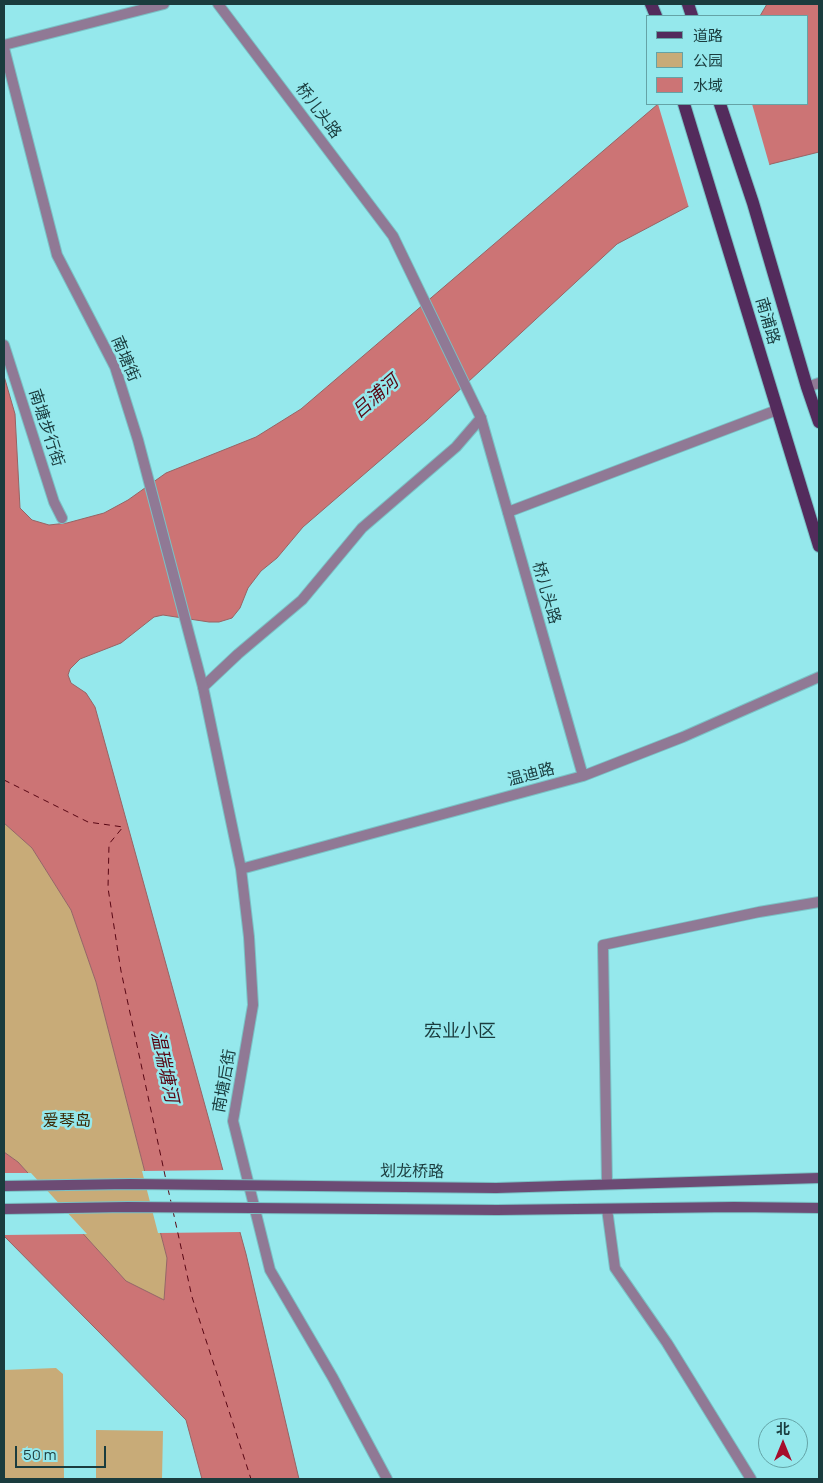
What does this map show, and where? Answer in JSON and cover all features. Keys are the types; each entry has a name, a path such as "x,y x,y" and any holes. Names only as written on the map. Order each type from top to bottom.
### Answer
{"main road":[{"name":"南浦路","path":"684,105 718,210 819,546"},
{"name":"南浦路","path":"720,105 813,385 819,422"},
{"name":"划龙桥路","path":"4,1186 130,1184 496,1188 819,1178"},
{"path":"4,1209 128,1207 496,1210 734,1207 819,1208"}],"street":[{"path":"4,47 164,4"},
{"name":"桥儿头路","path":"218,4 393,236 481,418 583,776"},
{"name":"南塘街","path":"4,47 57,255 115,367 138,440 203,688"},
{"name":"南塘步行街","path":"4,345 54,502 62,518"},
{"path":"508,512 777,410"},
{"path":"203,688 238,654 302,600 362,528 456,447 481,418"},
{"name":"温迪路","path":"241,869 583,776 683,737 819,677"},
{"name":"南塘后街","path":"203,688 241,869 254,1005 233,1121 270,1270 333,1378 387,1479"},
{"path":"607,1184 603,945 758,912 819,902"},
{"path":"607,1209 616,1268 667,1344 751,1479"}],"green space":[{"name":"爱琴岛","path":"4,823 32,848 71,910 96,982 167,1258 164,1300 126,1281 18,1162 4,1152"},
{"path":"56,1368 63,1374 64,1479 4,1479 4,1370"},
{"path":"96,1430 163,1431 162,1479 96,1479"}],"water":[{"path":"767,4 819,4 819,152 771,164 757,170 617,244 427,420 303,527 277,558 261,571 248,588 240,608 232,618 219,622 209,622 163,615 154,617 121,643 80,659 70,669 68,675 71,683 86,693 95,707 246,1254 299,1479 202,1479 186,1420 4,1236 4,1152 18,1162 126,1281 164,1300 167,1258 96,982 71,910 32,848 4,823 4,376 15,414 20,508 32,520 49,525 67,523 104,513 128,500 166,473 256,437 301,409 657,105 808,105 808,15 761,15"}],"pier":[{"path":"658,105 752,105 770,167 689,208"},
{"path":"225,1170 243,1232 158,1233 142,1171"},
{"path":"4,1173 31,1173 87,1234 4,1235"}],"ferry route":[{"path":"4,780 88,822 123,827 109,844 108,888 121,971 166,1180"},
{"path":"168,1189 171,1202"},
{"path":"173,1211 192,1297 251,1479"}],"district":[{"name":"宏业小区","path":"460,1032"}],"water label":[{"name":"吕浦河","path":"376,397"},
{"name":"温瑞塘河","path":"164,1067"}]}
